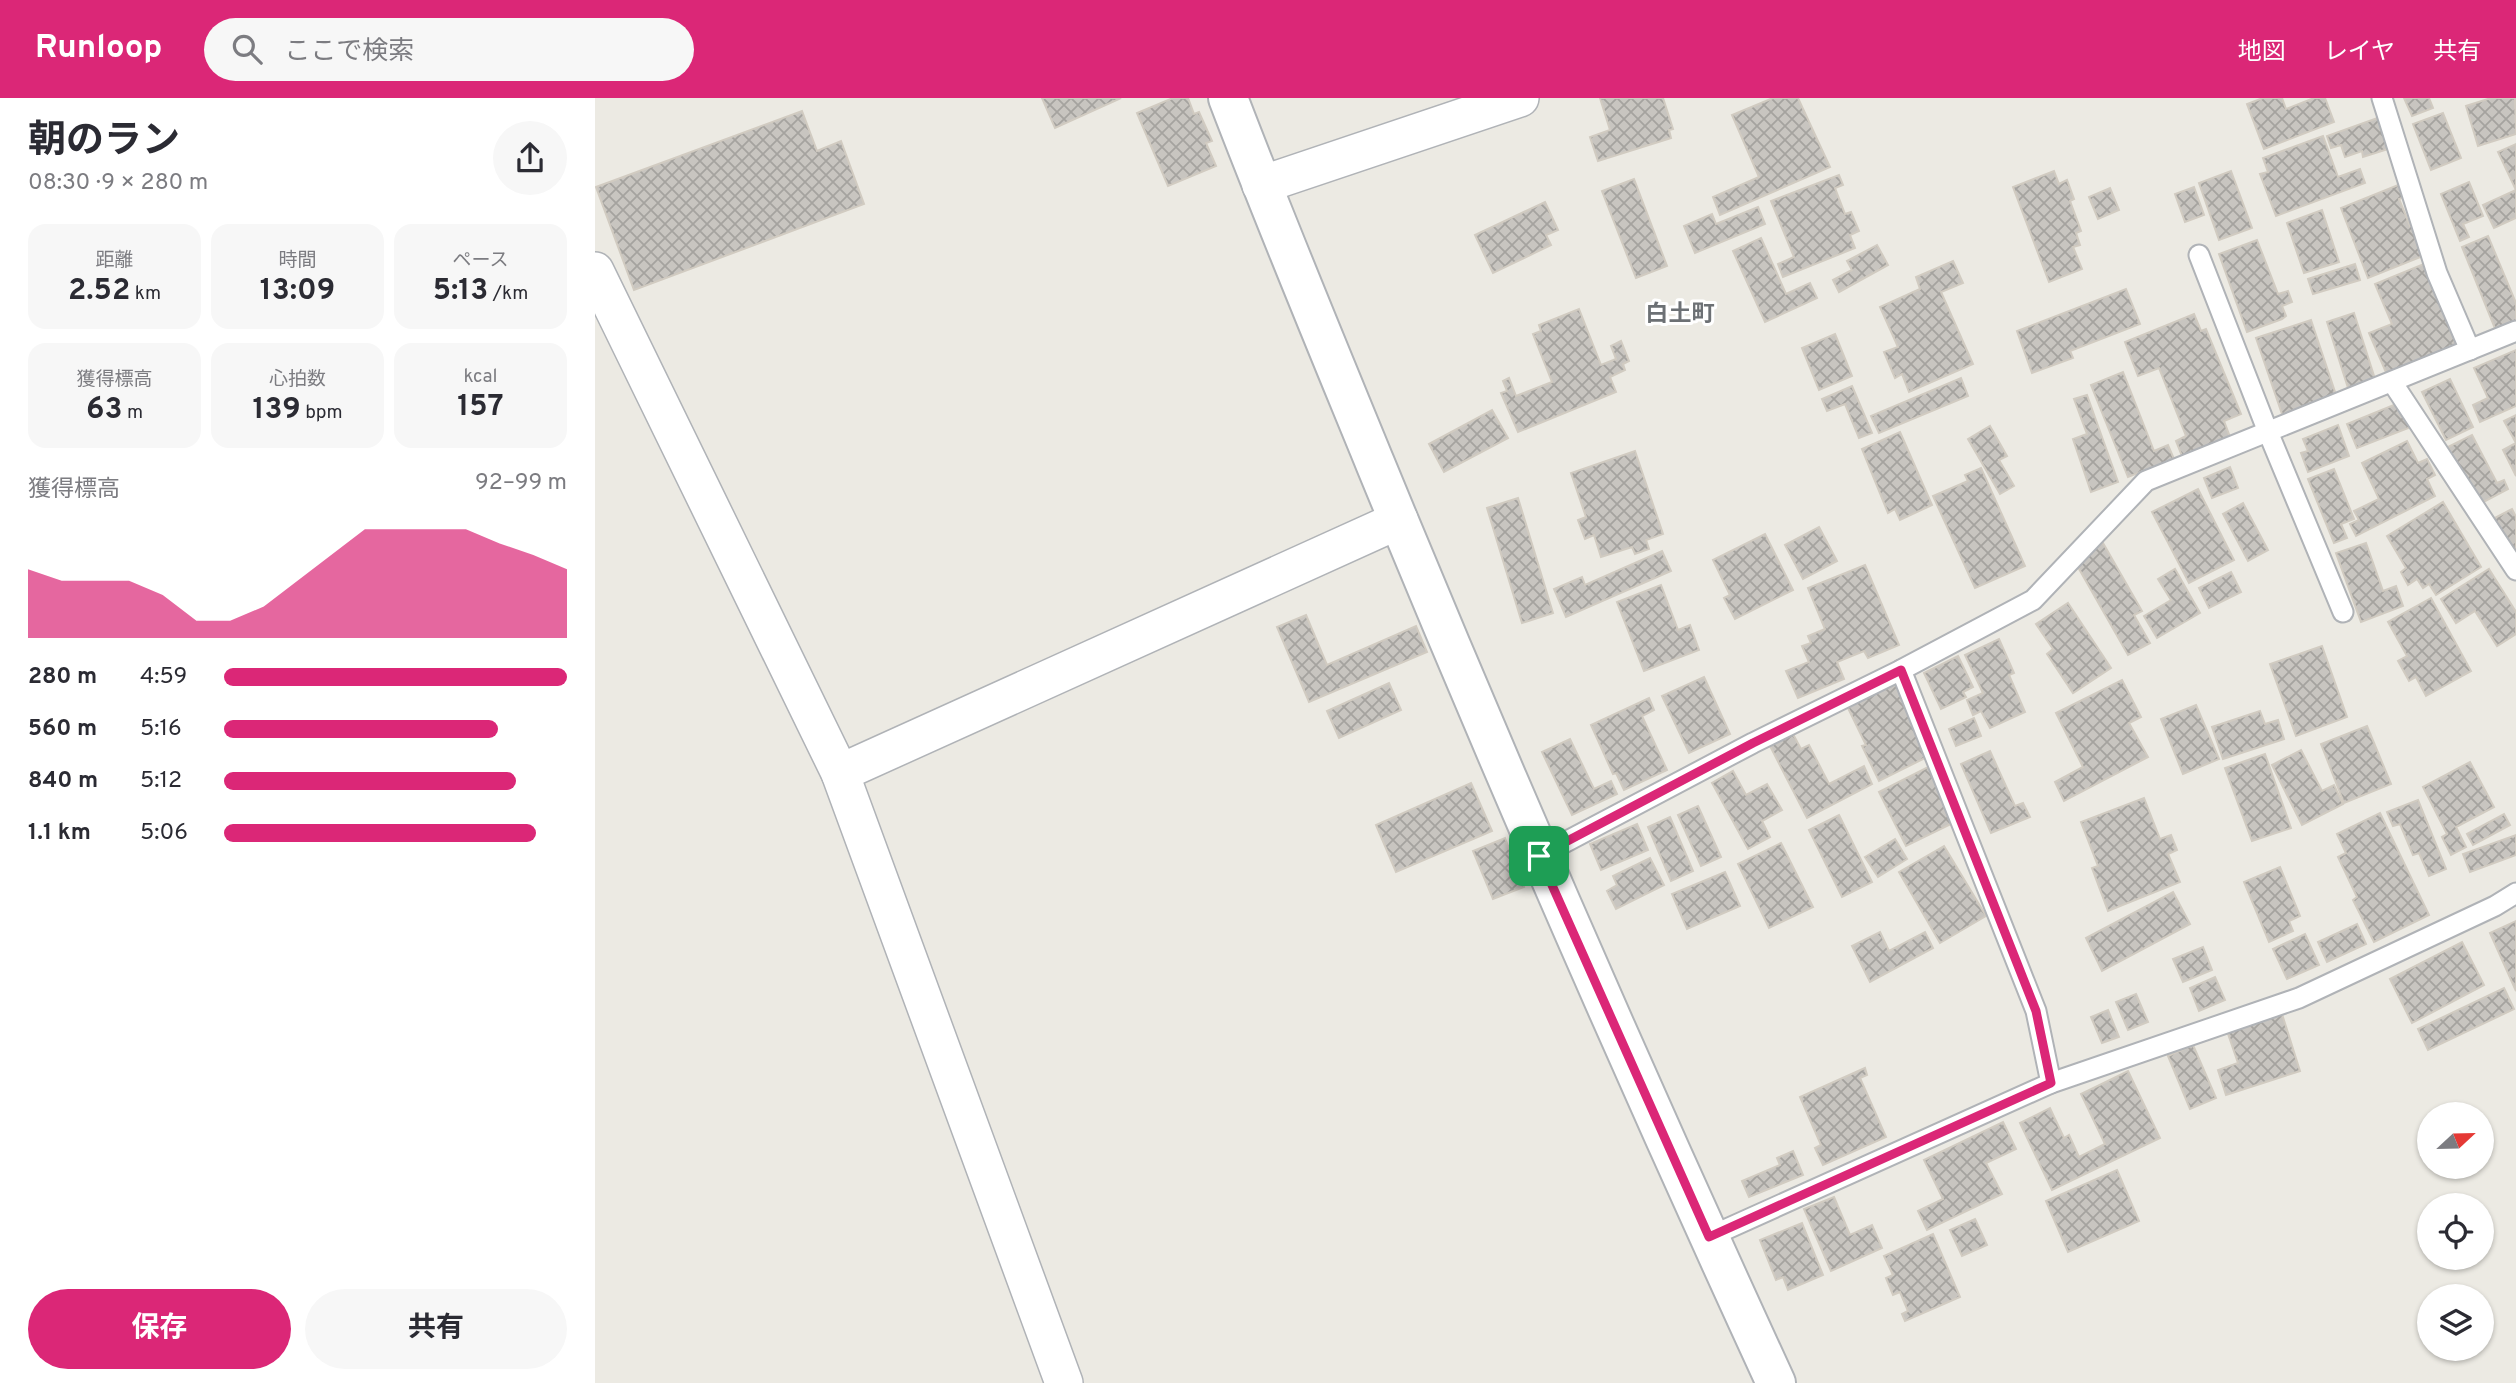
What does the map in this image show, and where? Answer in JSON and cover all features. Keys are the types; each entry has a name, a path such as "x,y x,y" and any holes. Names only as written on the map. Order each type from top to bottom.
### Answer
{"street":[{"path":"1228,98 1261,185 1539,856 1776,1383"},
{"path":"1261,185 1520,98"},
{"path":"595,271 840,773 1064,1383"},
{"path":"840,773 1399,520"}],"lane":[{"path":"2382,98 2437,273 2470,350"},
{"path":"2199,254 2268,432 2343,612"},
{"path":"1539,856 2033,600 2145,481 2516,331"},
{"path":"2392,382 2516,570"},
{"path":"1901,670 2036,1011 2051,1083"},
{"path":"1709,1237 2051,1083 2299,998 2495,906 2516,893"}],"building":[{"path":"1042,98 1121,98 1055,128"},
{"path":"1173,98 1188,98 1194,114 1199,112 1212,141 1206,143 1216,166 1168,186 1137,113"},
{"path":"1600,98 1663,98 1673,129 1669,130 1671,138 1598,161 1590,137 1610,130"},
{"path":"1773,98 1798,98 1830,167 1720,215 1713,197 1759,177 1732,115"},
{"path":"2263,98 2282,98 2286,109 2314,98 2325,98 2334,122 2264,149 2247,104"},
{"path":"2404,98 2429,98 2433,108 2412,116"},
{"path":"2491,98 2515,98 2516,134 2478,146 2466,106"},
{"path":"802,111 817,151 841,141 864,204 634,290 596,187"},
{"path":"2443,113 2461,158 2431,170 2413,124"},
{"path":"2383,116 2394,147 2363,157 2362,151 2345,157 2341,145 2331,148 2327,136"},
{"path":"2323,136 2338,177 2360,169 2365,183 2276,216 2260,174 2268,172 2263,158"},
{"path":"2516,144 2516,190 2498,152"},
{"path":"2054,171 2059,184 2067,180 2074,199 2070,201 2081,231 2076,233 2080,245 2073,247 2082,269 2049,282 2013,187"},
{"path":"2231,171 2252,228 2219,240 2199,183"},
{"path":"1839,175 1843,185 1835,188 1845,214 1851,212 1859,231 1850,235 1855,248 1783,277 1778,264 1794,257 1771,201"},
{"path":"1634,179 1667,266 1636,278 1602,191"},
{"path":"2469,182 2483,216 2463,224 2469,237 2460,241 2441,194"},
{"path":"2403,183 2408,196 2399,199 2410,226 2419,222 2427,242 2418,245 2423,256 2368,278 2341,208"},
{"path":"2194,187 2204,215 2185,222 2175,194"},
{"path":"2110,188 2119,210 2098,219 2089,197"},
{"path":"2516,190 2516,218 2494,228 2483,205"},
{"path":"1545,202 1558,230 1546,235 1551,245 1493,273 1475,235"},
{"path":"1758,207 1765,224 1695,253 1684,226 1712,214 1716,224"},
{"path":"2322,210 2339,262 2304,273 2287,223"},
{"path":"2488,236 2516,303 2516,323 2496,331 2462,247"},
{"path":"1761,238 1786,294 1810,283 1817,298 1765,322 1733,251"},
{"path":"2257,240 2278,294 2288,291 2292,302 2282,306 2286,316 2282,319 2247,332 2219,254"},
{"path":"1877,245 1888,265 1839,292 1833,280 1852,270 1847,261"},
{"path":"1953,261 1963,283 1941,292 1973,364 1909,392 1902,374 1895,378 1884,352 1898,347 1880,307 1920,289 1916,277"},
{"path":"2431,261 2459,347 2388,377 2369,333 2392,324 2375,284"},
{"path":"2355,264 2360,280 2313,294 2308,279"},
{"path":"2126,289 2140,324 2070,351 2073,358 2032,373 2017,331"},
{"path":"1579,309 1601,365 1616,359 1611,346 1621,341 1629,361 1623,364 1625,370 1610,377 1616,392 1518,432 1501,393 1507,391 1503,381 1509,378 1516,396 1552,382 1533,334 1541,331 1539,325"},
{"path":"2354,313 2376,382 2349,391 2327,322"},
{"path":"2194,314 2201,331 2206,329 2241,414 2224,421 2230,437 2182,456 2176,441 2186,436 2159,368 2138,376 2125,342"},
{"path":"2311,320 2337,398 2283,417 2256,338"},
{"path":"1835,334 1852,376 1819,390 1802,348"},
{"path":"2516,350 2516,406 2480,422 2473,405 2488,398 2474,368"},
{"path":"2123,372 2154,451 2168,445 2174,459 2128,477 2091,385"},
{"path":"1961,378 1968,396 1879,433 1871,416"},
{"path":"2450,379 2473,427 2446,440 2422,392"},
{"path":"1852,386 1872,433 1859,438 1845,404 1827,411 1822,399"},
{"path":"2087,395 2118,482 2091,492 2073,439 2087,434 2074,399"},
{"path":"2401,402 2411,427 2357,448 2347,424"},
{"path":"1492,410 1508,438 1444,472 1429,444"},
{"path":"2516,415 2516,443 2504,421"},
{"path":"2338,425 2349,456 2308,472 2301,453 2308,451 2303,439"},
{"path":"1990,426 2007,456 1999,460 2014,486 2000,494 1968,439"},
{"path":"1900,432 1932,505 1900,520 1895,509 1888,513 1862,449"},
{"path":"2472,435 2497,483 2504,480 2508,489 2478,505 2448,447"},
{"path":"2407,441 2418,463 2427,459 2435,475 2427,479 2435,496 2356,536 2350,524 2359,520 2354,511 2379,499 2362,463"},
{"path":"2516,443 2516,476 2503,450"},
{"path":"1635,451 1663,534 1646,540 1649,549 1635,554 1632,547 1601,557 1594,535 1585,539 1578,520 1586,517 1571,473"},
{"path":"2230,467 2238,488 2212,498 2204,478"},
{"path":"1981,468 2025,566 1975,588 1933,496 1968,481 1965,475"},
{"path":"2334,469 2354,519 2341,524 2347,538 2334,543 2308,479"},
{"path":"2198,489 2234,560 2189,583 2152,512"},
{"path":"1518,498 1553,613 1522,623 1487,508"},
{"path":"2443,502 2481,567 2436,595 2429,584 2423,588 2417,579 2408,585 2401,572 2406,568 2387,536"},
{"path":"2243,503 2268,550 2248,561 2223,514"},
{"path":"2512,509 2516,517 2516,567 2491,520"},
{"path":"1819,527 1837,561 1803,579 1785,545"},
{"path":"1765,534 1793,590 1735,619 1724,598 1730,595 1713,560"},
{"path":"2103,543 2142,611 2134,615 2150,643 2128,655 2074,560"},
{"path":"2366,543 2383,591 2396,586 2403,606 2361,622 2336,553"},
{"path":"1662,551 1671,571 1566,617 1554,589 1582,577 1585,585"},
{"path":"1865,565 1899,645 1868,658 1864,651 1837,662 1844,679 1798,698 1786,671 1809,662 1802,646 1811,643 1808,636 1825,629 1808,588"},
{"path":"2175,569 2200,613 2157,638 2144,616 2171,600 2158,579"},
{"path":"2489,569 2516,612 2516,634 2497,646 2475,611 2456,623 2441,599"},
{"path":"2231,572 2241,592 2209,608 2199,588"},
{"path":"1661,585 1678,630 1690,625 1699,650 1644,671 1617,602"},
{"path":"2431,598 2471,671 2426,696 2416,677 2409,681 2398,661 2407,656 2388,622"},
{"path":"2068,603 2111,668 2073,693 2047,654 2053,649 2036,624"},
{"path":"1306,615 1327,665 1416,626 1427,652 1309,702 1277,627"},
{"path":"1999,639 2014,673 2009,675 2025,712 1990,728 1981,711 1973,715 1967,700 1983,693 1965,655"},
{"path":"2322,646 2347,717 2296,736 2270,664"},
{"path":"1958,656 1973,687 1963,692 1966,697 1941,709 1924,673"},
{"path":"1704,677 1730,734 1689,753 1662,696"},
{"path":"2122,680 2141,717 2129,723 2148,757 2064,801 2055,782 2083,767 2056,713"},
{"path":"1895,682 1931,755 1879,781 1862,746 1866,745 1847,706"},
{"path":"1389,683 1401,710 1339,738 1327,711"},
{"path":"1649,698 1654,710 1642,716 1667,770 1624,790 1616,773 1613,774 1591,725"},
{"path":"2196,705 2219,759 2183,774 2161,719"},
{"path":"2260,711 2265,724 2278,720 2284,739 2223,759 2212,727"},
{"path":"1974,718 1981,736 1956,746 1949,729"},
{"path":"2367,726 2391,784 2344,803 2321,744"},
{"path":"1793,734 1801,749 1809,745 1829,784 1864,766 1872,784 1807,818 1770,746"},
{"path":"1570,739 1594,789 1611,781 1617,794 1572,815 1542,752"},
{"path":"2301,750 2322,791 2334,785 2343,804 2302,825 2272,765"},
{"path":"1990,751 2015,806 2023,803 2030,817 1991,833 1961,764"},
{"path":"2265,754 2291,828 2252,841 2225,768"},
{"path":"2470,762 2494,807 2456,827 2466,847 2451,855 2442,837 2447,834 2423,787"},
{"path":"1928,767 1955,822 1906,846 1879,792"},
{"path":"1733,771 1746,795 1767,784 1782,810 1762,821 1770,837 1748,849 1712,783"},
{"path":"1471,783 1492,831 1396,872 1376,825"},
{"path":"2144,798 2160,839 2171,835 2177,850 2168,854 2180,882 2108,911 2092,868 2098,866 2081,822"},
{"path":"2418,800 2446,869 2429,876 2419,853 2413,855 2400,824 2393,826 2387,812"},
{"path":"1698,806 1721,857 1701,866 1678,815"},
{"path":"2380,813 2429,915 2374,942 2353,900 2357,897 2338,857 2346,853 2337,834"},
{"path":"2504,814 2510,825 2473,845 2467,834"},
{"path":"1839,815 1872,882 1842,897 1809,830"},
{"path":"1670,817 1693,871 1671,881 1648,827"},
{"path":"1637,824 1648,850 1601,870 1590,844"},
{"path":"2516,835 2516,855 2470,872 2463,854"},
{"path":"1505,838 1524,887 1493,899 1473,851"},
{"path":"1895,839 1907,859 1878,877 1865,857"},
{"path":"1781,843 1813,907 1769,928 1738,864"},
{"path":"1944,846 1986,916 1940,943 1899,872"},
{"path":"1650,858 1664,885 1616,909 1607,891 1617,885 1613,876"},
{"path":"2280,867 2300,916 2289,921 2293,931 2269,942 2244,882"},
{"path":"1725,872 1740,906 1687,929 1672,894"},
{"path":"2173,892 2190,924 2102,971 2086,938"},
{"path":"2516,921 2516,991 2490,933"},
{"path":"2357,924 2366,944 2327,962 2318,942"},
{"path":"1880,932 1889,951 1925,932 1933,948 1870,982 1852,946"},
{"path":"2305,934 2319,965 2287,979 2273,949"},
{"path":"2462,942 2484,985 2412,1023 2390,979"},
{"path":"2203,947 2212,970 2183,982 2173,959"},
{"path":"2215,977 2225,1000 2199,1011 2190,988"},
{"path":"2504,988 2514,1009 2428,1050 2418,1029"},
{"path":"2136,994 2148,1022 2128,1030 2116,1002"},
{"path":"2108,1010 2119,1037 2102,1043 2091,1017"},
{"path":"2282,1014 2300,1071 2226,1095 2218,1070 2238,1063 2227,1031"},
{"path":"2193,1045 2216,1098 2190,1109 2168,1056"},
{"path":"1865,1068 1867,1075 1860,1078 1886,1137 1823,1165 1815,1148 1821,1145 1800,1097"},
{"path":"2128,1071 2160,1138 2052,1190 2020,1123 2050,1108 2064,1138 2069,1135 2079,1157 2105,1144 2081,1094"},
{"path":"2003,1122 2016,1149 1986,1163 2002,1194 1927,1230 1918,1211 1943,1199 1924,1160"},
{"path":"1793,1151 1803,1175 1749,1197 1742,1181 1780,1165 1777,1158"},
{"path":"2117,1170 2139,1221 2068,1252 2046,1201"},
{"path":"1834,1197 1850,1235 1872,1225 1882,1248 1831,1271 1804,1209"},
{"path":"1975,1219 1987,1245 1962,1256 1950,1230"},
{"path":"1802,1223 1823,1275 1788,1290 1783,1277 1776,1280 1760,1240"},
{"path":"1933,1234 1960,1297 1905,1321 1902,1314 1908,1311 1900,1292 1893,1295 1886,1278 1893,1275 1884,1256"}],"district":[{"name":"白土町","path":"1680,313"}],"route":[{"path":"1901,670 2036,1011 2051,1083 1709,1237 1539,856 1753,743 1901,670"}]}
